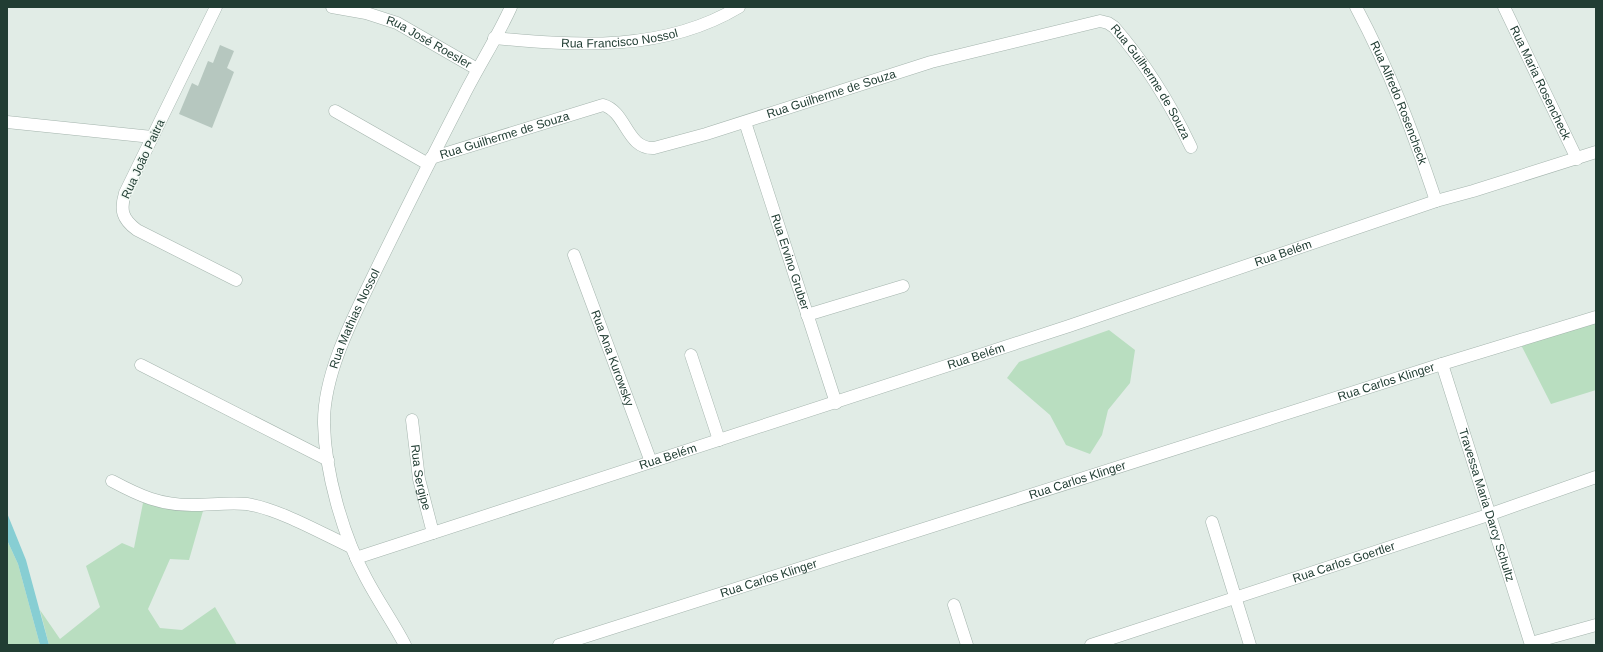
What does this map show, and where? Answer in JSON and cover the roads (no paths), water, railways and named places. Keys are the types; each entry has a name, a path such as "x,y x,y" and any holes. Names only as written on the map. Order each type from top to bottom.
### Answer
{"street":[{"name":"Rua João Paitra","path":"216,7 125,193 122,205 122,215 128,223 137,230 236,280"},
{"name":"Rua José Roesler","path":"332,7 366,13 397,23 477,69"},
{"name":"Rua Mathias Nossol","path":"405,645 365,578 351,547 337,504 328,460 324,424 325,405 338,357 362,298 477,69 511,7"},
{"name":"Rua Francisco Nossol","path":"494,38 577,45 619,43 668,35 694,28 739,7"},
{"name":"Rua Alfredo Rosencheck","path":"1356,7 1375,42 1405,110 1436,200"},
{"name":"Rua Maria Rosencheck","path":"1504,7 1577,159"},
{"name":"Rua Guilherme de Souza","path":"430,161 603,105 610,107 616,112 635,141 648,148 673,143 745,122 931,62 1100,21 1108,23 1114,27 1158,85 1176,114 1192,147"},
{"path":"335,111 430,161"},
{"path":"7,122 152,138"},
{"name":"Rua Ervino Gruber","path":"745,122 836,403"},
{"name":"Rua Belém","path":"356,558 1069,326 1436,200 1577,159 1596,152"},
{"name":"Rua Ana Kurowsky","path":"574,254 651,462"},
{"path":"807,315 903,286"},
{"name":"Rua Carlos Klinger","path":"559,645 1442,364 1596,317"},
{"path":"691,355 719,440"},
{"name":"Travessa Maria Darcy Schultz","path":"1442,364 1531,644"},
{"path":"141,365 328,460"},
{"name":"Rua Sergipe","path":"412,420 419,479 433,533"},
{"name":"Rua Carlos Goertler","path":"1091,645 1236,599 1596,477"},
{"path":"112,481 144,498 160,502 187,504 242,504 264,508 351,547"},
{"path":"1212,522 1250,645"},
{"path":"954,605 967,645"},
{"path":"1531,644 1596,625"}],"water":[{"path":"7,513 26,560 49,645 40,645 18,564 7,540"}]}
